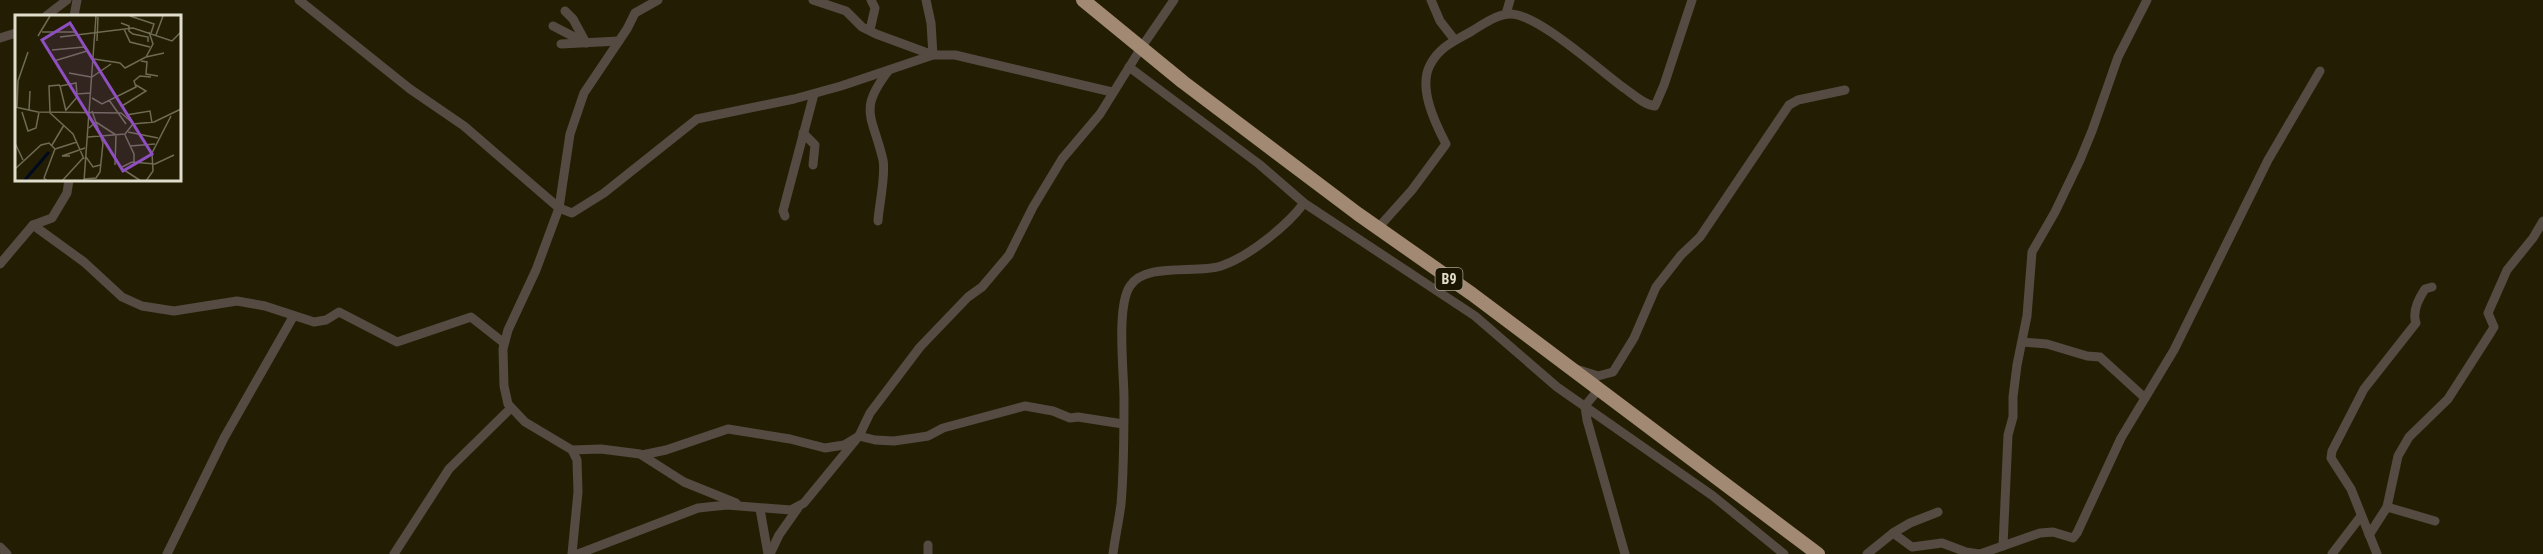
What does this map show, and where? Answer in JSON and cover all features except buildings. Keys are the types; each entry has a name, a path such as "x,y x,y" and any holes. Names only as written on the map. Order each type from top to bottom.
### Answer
{"highway":[{"name":"B9","path":"1083,0 1182,82 1378,228 1472,294 1818,554"}],"street":[{"path":"47,15 67,0"},
{"path":"74,15 77,0"},
{"path":"299,0 410,89 464,126 559,208 572,213 588,205 697,119 763,107 814,94 933,55 955,55 1112,92"},
{"path":"636,0 634,13 619,41 584,93 576,112 570,134 559,208 536,270 504,343 502,359 504,386 511,408 525,422 572,450 614,449 642,455 684,482 744,507"},
{"path":"634,13 658,0"},
{"path":"813,0 846,11 862,27 933,55"},
{"path":"870,30 875,8 871,0"},
{"path":"926,0 931,23 933,55"},
{"path":"769,554 798,508 826,478 859,436 870,413 920,347 968,297 982,287 1009,255 1033,207 1062,159 1091,126 1140,48 1174,0"},
{"path":"1431,0 1440,21 1454,39"},
{"path":"1506,14 1510,0"},
{"path":"1378,228 1412,190 1446,144 1435,122 1426,82 1432,62 1454,39 1487,21 1506,14 1518,14 1553,32 1597,69 1645,103 1655,106 1661,96 1692,0"},
{"path":"2003,546 2008,435 2013,417 2017,364 2023,342 2032,252 2055,212 2080,160 2118,57 2147,0"},
{"path":"565,11 573,19 586,43"},
{"path":"553,26 586,43"},
{"path":"0,38 15,33"},
{"path":"561,44 619,41"},
{"path":"1129,67 1258,164 1304,203 1475,316 1557,387 1713,496 1784,554"},
{"path":"878,221 884,162 877,146 868,106 873,90 889,70"},
{"path":"1893,534 1912,547 1920,548 1942,543 1966,552 1980,554 2040,533 2053,532 2073,538 2113,452 2174,350 2268,160 2320,71"},
{"path":"1565,365 1598,376 1613,372 1634,338 1656,286 1681,255 1700,237 1789,105 1797,100 1845,90"},
{"path":"785,216 783,211 814,94"},
{"path":"803,133 815,144 813,165"},
{"path":"0,264 33,225 52,218 64,199 68,182"},
{"path":"1113,554 1121,505 1124,424 1122,329 1125,296 1130,285 1144,274 1206,270 1230,262 1277,230 1296,214 1304,203"},
{"path":"2369,535 2387,507 2398,456 2409,437 2448,399 2492,332 2494,327 2488,313 2506,270 2533,238 2543,221"},
{"path":"33,225 84,262 122,297 142,306 174,311 237,301 265,306 314,322 326,320 339,312 397,342 471,317 504,343"},
{"path":"2377,554 2351,489 2331,458 2332,451 2364,389 2416,323 2414,317 2420,299 2426,289 2432,287"},
{"path":"167,554 224,438 293,317"},
{"path":"2023,342 2047,344 2087,356 2100,357 2145,398"},
{"path":"1598,390 1585,406 1592,443 1605,478 1625,554"},
{"path":"642,455 666,450 728,429 790,439 825,448 844,445 859,436 894,441 915,438 1025,406 1053,411 1070,418 1078,417 1124,424"},
{"path":"394,554 448,469 511,408"},
{"path":"572,450 577,460 579,478 572,554"},
{"path":"578,554 698,508 714,505 784,511 798,508"},
{"path":"2387,507 2435,520"},
{"path":"760,509 769,554"},
{"path":"1867,554 1910,523 1938,512"},
{"path":"2332,554 2361,516"},
{"path":"0,547 7,554"}]}
